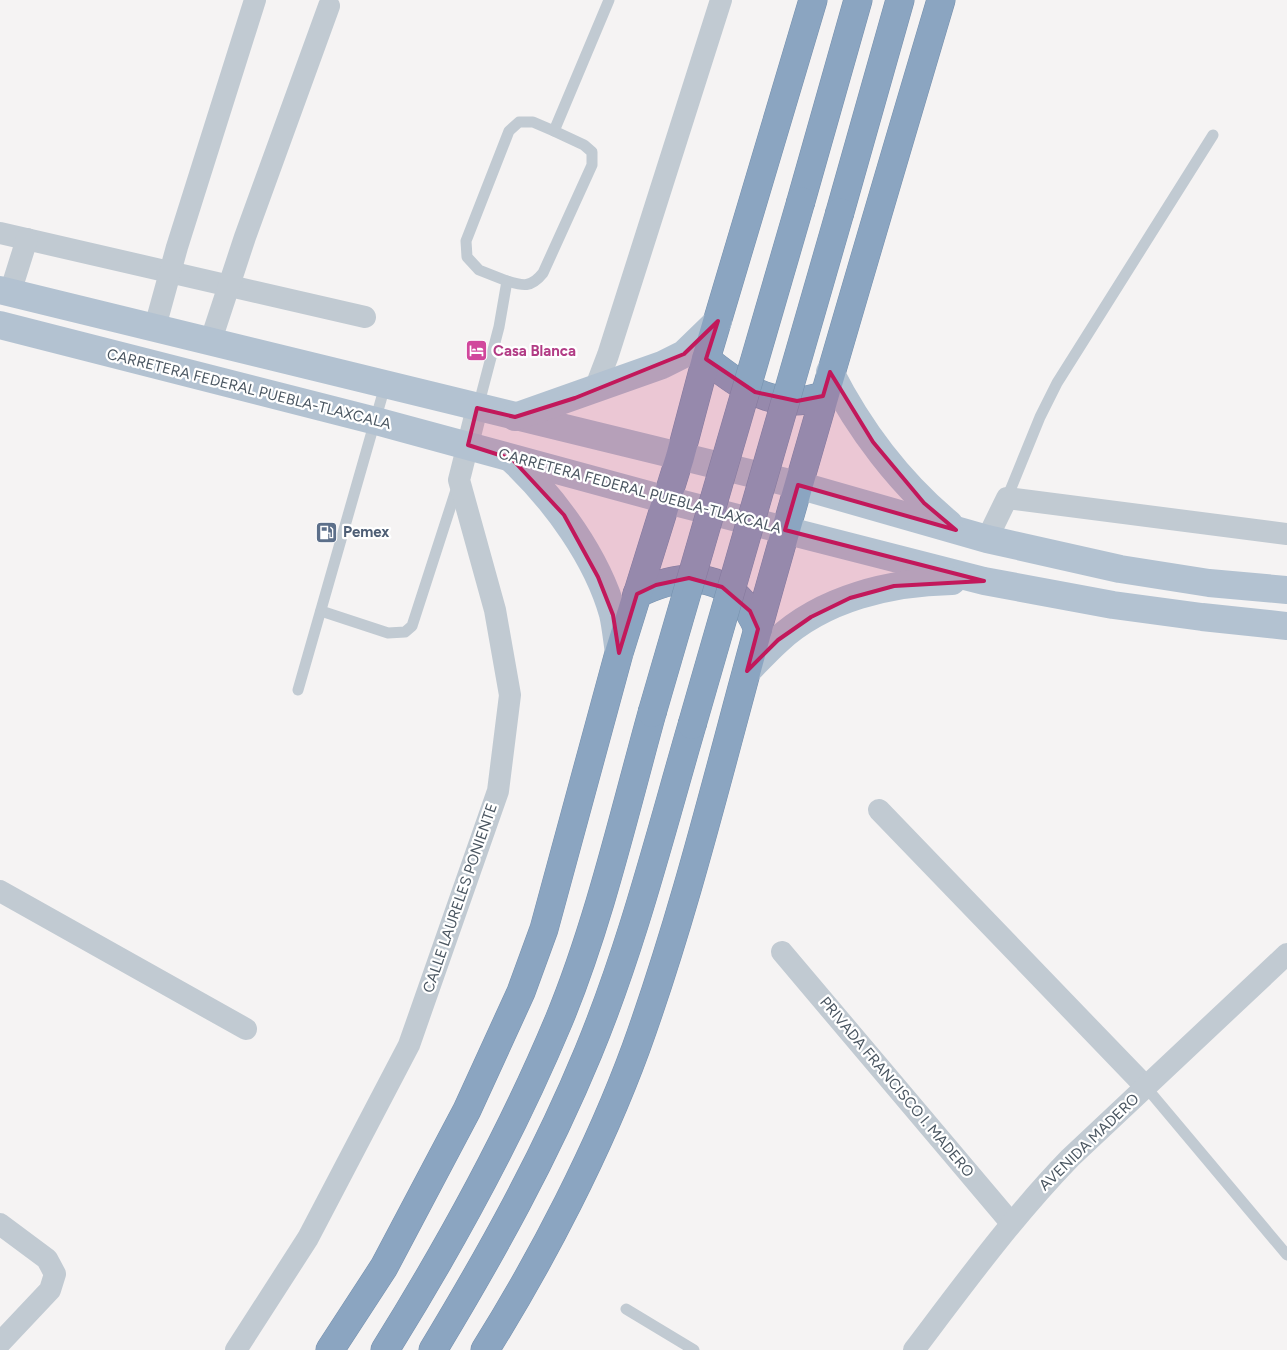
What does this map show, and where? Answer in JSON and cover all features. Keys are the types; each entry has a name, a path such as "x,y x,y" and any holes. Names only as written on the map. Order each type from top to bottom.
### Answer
{"highway":[{"path":"330,1350 384,1267 428,1188 467,1110 521,992 544,929 619,653 680,457 706,359 813,0"},
{"path":"385,1350 424,1287 467,1211 509,1128 559,1019 585,946 858,0"},
{"path":"432,1350 507,1223 548,1145 589,1051 624,954 692,725 900,0"},
{"path":"485,1350 545,1243 586,1163 635,1050 690,876 826,384 941,0"},
{"path":"706,359 735,382 755,392 776,399 797,401 826,384"},
{"path":"637,594 656,585 676,579 706,580 740,599 750,611 758,629"}],"main road":[{"path":"5,291 211,340 385,386 798,485 987,539 1120,569 1209,583 1287,590"},
{"path":"515,417 630,378 684,354 718,322"},
{"name":"CARRETERA FEDERAL PUEBLA-TLAXCALA","path":"0,325 376,421 667,500 984,581 1114,605 1287,626"},
{"path":"826,384 844,401 873,442 924,503 956,530"},
{"path":"512,459 542,488 564,515 598,577 613,614 619,653"},
{"path":"747,671 778,640 810,617 850,598 894,586 928,582 984,581"}],"street":[{"path":"155,327 172,272 177,247 255,0"},
{"path":"595,389 608,355 721,0"},
{"path":"211,340 245,237 330,6"},
{"path":"0,233 365,317"},
{"path":"5,291 27,239"},
{"path":"459,480 477,408"},
{"name":"CALLE LAURELES PONIENTE","path":"236,1350 308,1238 409,1045 498,791 510,695 495,610 459,480"},
{"path":"987,539 1007,498 1287,534"},
{"path":"879,810 1145,1086"},
{"path":"0,891 246,1029"},
{"name":"PRIVADA FRANCISCO I. MADERO","path":"782,952 1011,1223"},
{"name":"AVENIDA MADERO","path":"914,1350 1011,1223 1070,1158 1287,954"},
{"path":"0,1224 48,1259 55,1274 50,1290 0,1344"}],"lane":[{"path":"554,130 609,0"},
{"path":"519,122 533,122 584,145 592,152 592,165 543,274 536,282 526,286 507,281 479,270 467,257 466,241 509,131 519,122"},
{"path":"1007,498 1040,417 1058,383 1213,135"},
{"path":"477,408 499,327 507,281"},
{"path":"298,690 385,386"},
{"path":"321,611 388,633 405,632 412,626 459,480"},
{"path":"1145,1086 1287,1255"},
{"path":"626,1309 694,1350"}],"highlighted area":[{"path":"718,321 706,359 755,392 797,401 823,396 830,372 873,442 924,503 956,530 798,485 785,530 984,581 894,586 850,598 811,617 778,640 747,671 758,629 750,611 722,587 689,578 656,585 637,594 619,653 613,615 598,577 564,515 512,459 468,445 477,408 515,417 575,398 684,354"}],"place":[{"name":"Casa Blanca","path":"477,351"},
{"name":"Pemex","path":"327,532"}]}
